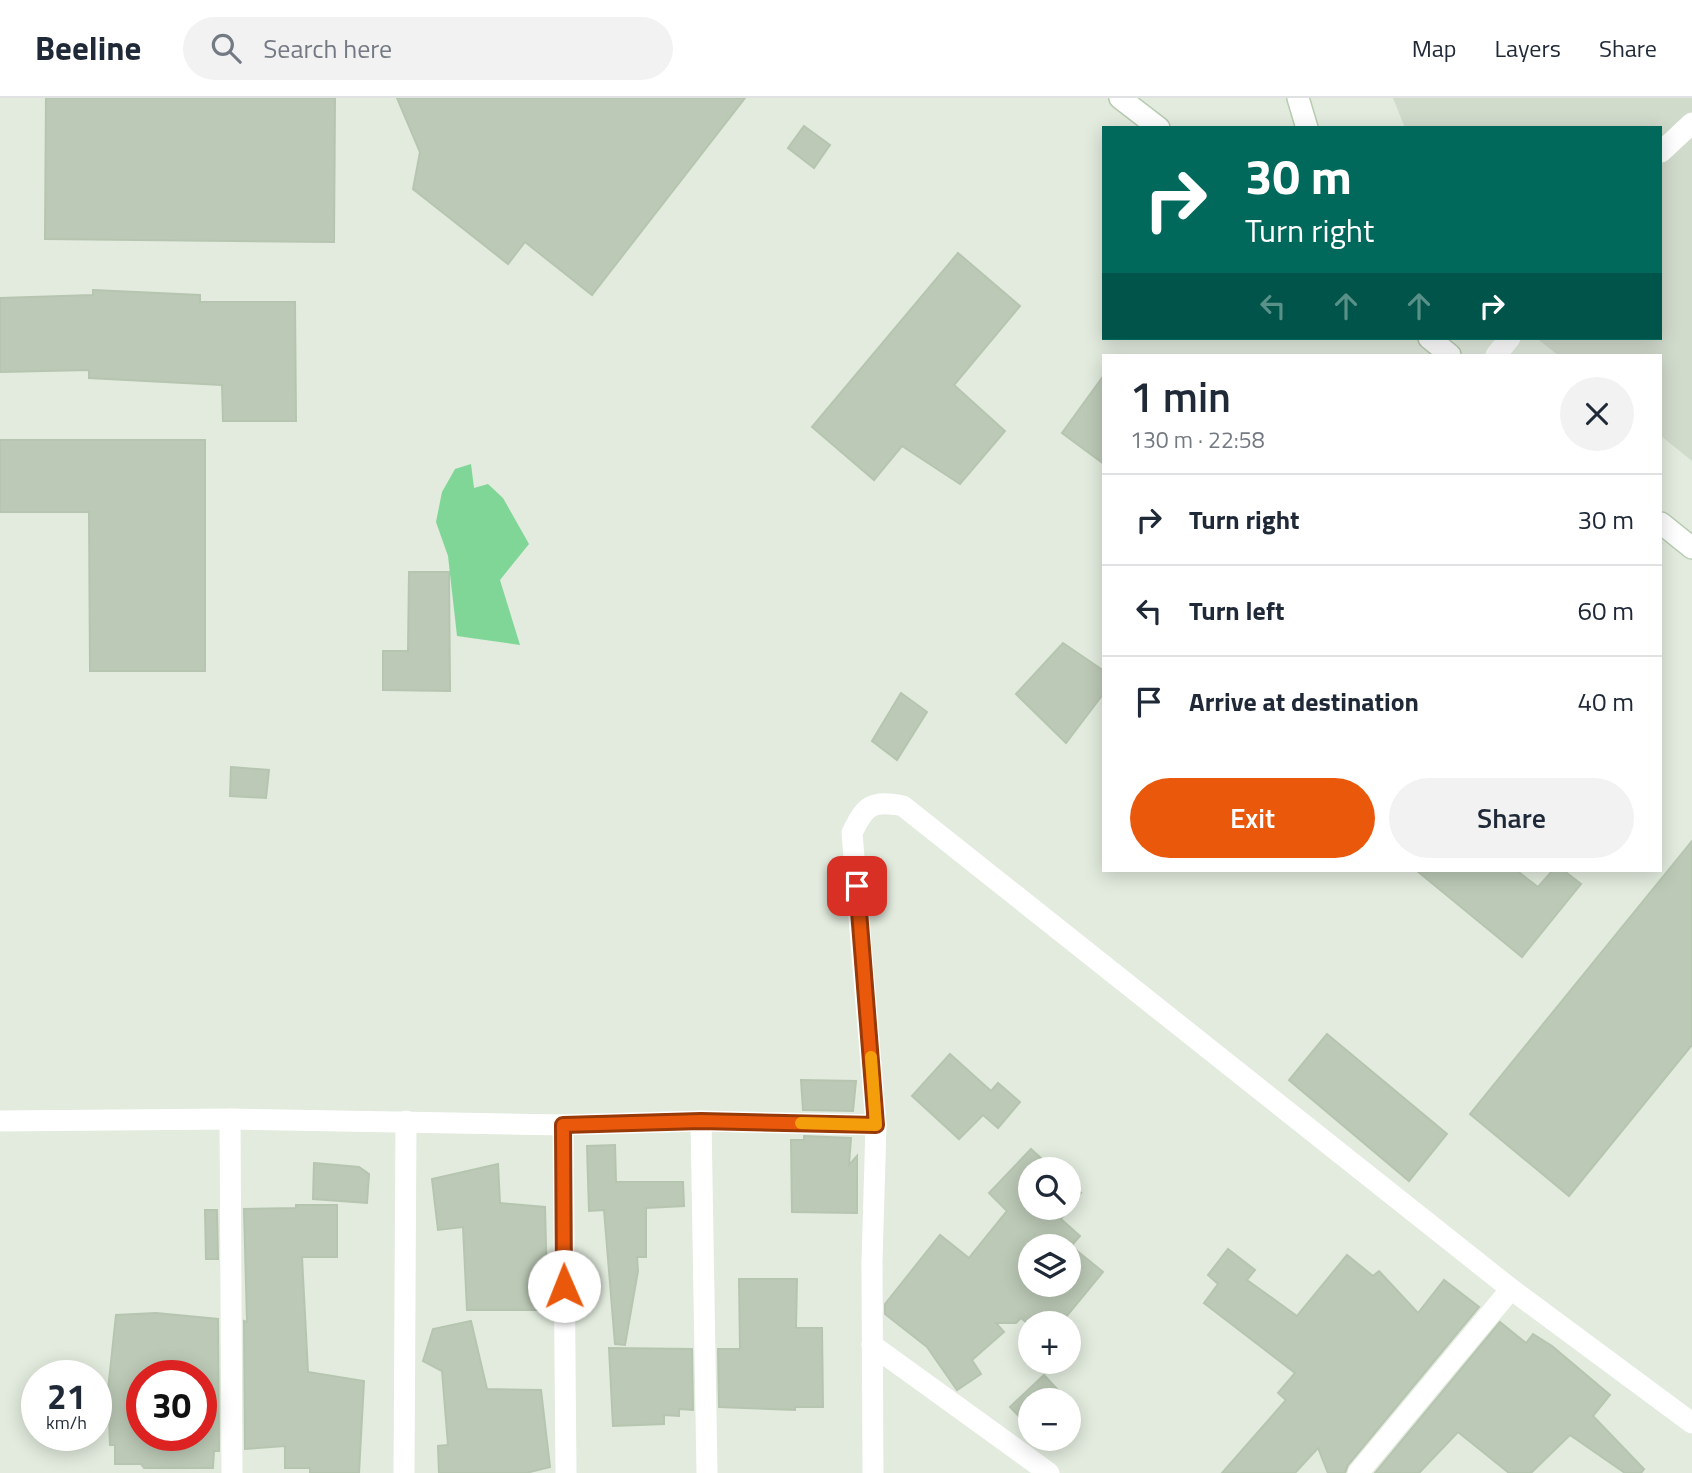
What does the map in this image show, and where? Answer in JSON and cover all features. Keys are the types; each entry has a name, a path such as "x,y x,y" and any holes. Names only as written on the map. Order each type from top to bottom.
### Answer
{"street":[{"path":"1121,98 1156,126"},
{"path":"1298,98 1306,126"},
{"path":"1662,151 1692,123"},
{"path":"1431,340 1449,354"},
{"path":"1497,354 1508,340"},
{"path":"1662,524 1692,548"},
{"path":"873,1473 872,1345 876,1125 852,834 862,813 881,802 903,806 1511,1289 1692,1423"},
{"path":"0,1121 230,1119 563,1125 701,1121 876,1125"},
{"path":"230,1119 232,1473"},
{"path":"404,1473 406,1121"},
{"path":"701,1121 707,1473"},
{"path":"563,1125 566,1473"},
{"path":"1358,1473 1511,1289"},
{"path":"872,1345 1049,1473"}],"shaded area":[{"path":"1393,98 1692,98 1692,461 1662,437 1662,354 1557,354 1539,340 1662,340 1662,126 1404,126"},
{"path":"471,464 474,488 488,484 503,498 529,544 500,580 520,645 457,636 448,556 436,522 442,492 455,469"}],"building":[{"path":"46,98 335,98 334,242 45,239"},
{"path":"397,98 745,98 592,295 525,242 508,264 413,189 420,152"},
{"path":"804,126 830,145 814,168 788,148"},
{"path":"958,253 1020,306 954,385 1005,431 960,484 902,446 874,480 812,427"},
{"path":"93,290 200,295 200,302 295,302 296,421 223,421 222,385 89,378 89,370 0,372 0,298 93,295"},
{"path":"1102,378 1102,463 1062,433"},
{"path":"0,440 205,440 205,671 90,671 89,512 0,512"},
{"path":"409,572 449,572 450,691 383,690 383,651 408,651"},
{"path":"1063,643 1102,670 1102,696 1066,743 1016,694"},
{"path":"901,693 927,712 897,760 872,741"},
{"path":"231,767 269,770 266,798 230,796"},
{"path":"1692,841 1692,1045 1569,1196 1470,1114"},
{"path":"1418,872 1519,872 1538,887 1551,872 1566,872 1581,884 1522,957"},
{"path":"1327,1034 1447,1134 1409,1181 1289,1080"},
{"path":"950,1054 991,1091 998,1083 1020,1102 998,1128 983,1115 959,1139 912,1096"},
{"path":"801,1080 856,1081 853,1111 803,1110"},
{"path":"804,1136 851,1138 849,1165 857,1156 857,1213 792,1212 791,1140 804,1140"},
{"path":"615,1145 616,1182 683,1182 684,1206 646,1208 646,1257 637,1257 638,1271 625,1345 615,1344 604,1210 589,1211 587,1146"},
{"path":"1031,1149 1040,1157 1023,1157"},
{"path":"314,1163 359,1167 369,1174 367,1203 313,1199"},
{"path":"1018,1163 1018,1220 1062,1220 1078,1234 1018,1234 1018,1297 1081,1297 1081,1254 1103,1272 1071,1311 1018,1311 1016,1323 996,1323 1004,1332 972,1360 981,1374 957,1390 927,1347 885,1314 885,1304 940,1235 969,1258 1007,1211 989,1193"},
{"path":"498,1164 500,1203 545,1207 547,1285 541,1283 541,1310 467,1310 463,1227 438,1230 432,1179"},
{"path":"296,1205 337,1205 337,1257 302,1257 308,1372 364,1381 359,1473 310,1473 310,1468 285,1468 285,1446 245,1449 244,1321 247,1322 244,1209 296,1208"},
{"path":"205,1210 217,1210 218,1259 206,1259"},
{"path":"1228,1249 1255,1270 1247,1280 1297,1316 1347,1255 1373,1276 1379,1271 1418,1313 1444,1280 1479,1307 1348,1465 1345,1473 1328,1473 1318,1448 1295,1473 1222,1473 1286,1400 1278,1393 1295,1373 1204,1303 1218,1284 1208,1275"},
{"path":"739,1279 797,1279 796,1328 822,1328 823,1407 795,1407 795,1410 719,1407 718,1349 740,1349"},
{"path":"156,1313 218,1319 219,1451 217,1360 126,1360 126,1451 214,1451 213,1468 144,1468 141,1464 115,1464 115,1445 112,1445 111,1360 116,1315"},
{"path":"471,1321 487,1389 541,1390 550,1467 526,1473 439,1473 438,1446 448,1445 442,1371 423,1361 433,1329"},
{"path":"1500,1322 1526,1343 1533,1334 1552,1346 1610,1395 1593,1416 1644,1469 1641,1473 1625,1473 1570,1435 1531,1473 1509,1473 1458,1432 1419,1473 1375,1473"},
{"path":"609,1348 692,1349 693,1410 679,1409 679,1416 664,1415 664,1424 613,1426"},
{"path":"1044,1375 1056,1388 1030,1388"},
{"path":"1018,1399 1018,1415 1010,1407"}],"slow traffic":[{"path":"801,1123 876,1125 871,1057"}],"route":[{"path":"564,1286 563,1125 701,1121 876,1125 857,886"}]}
